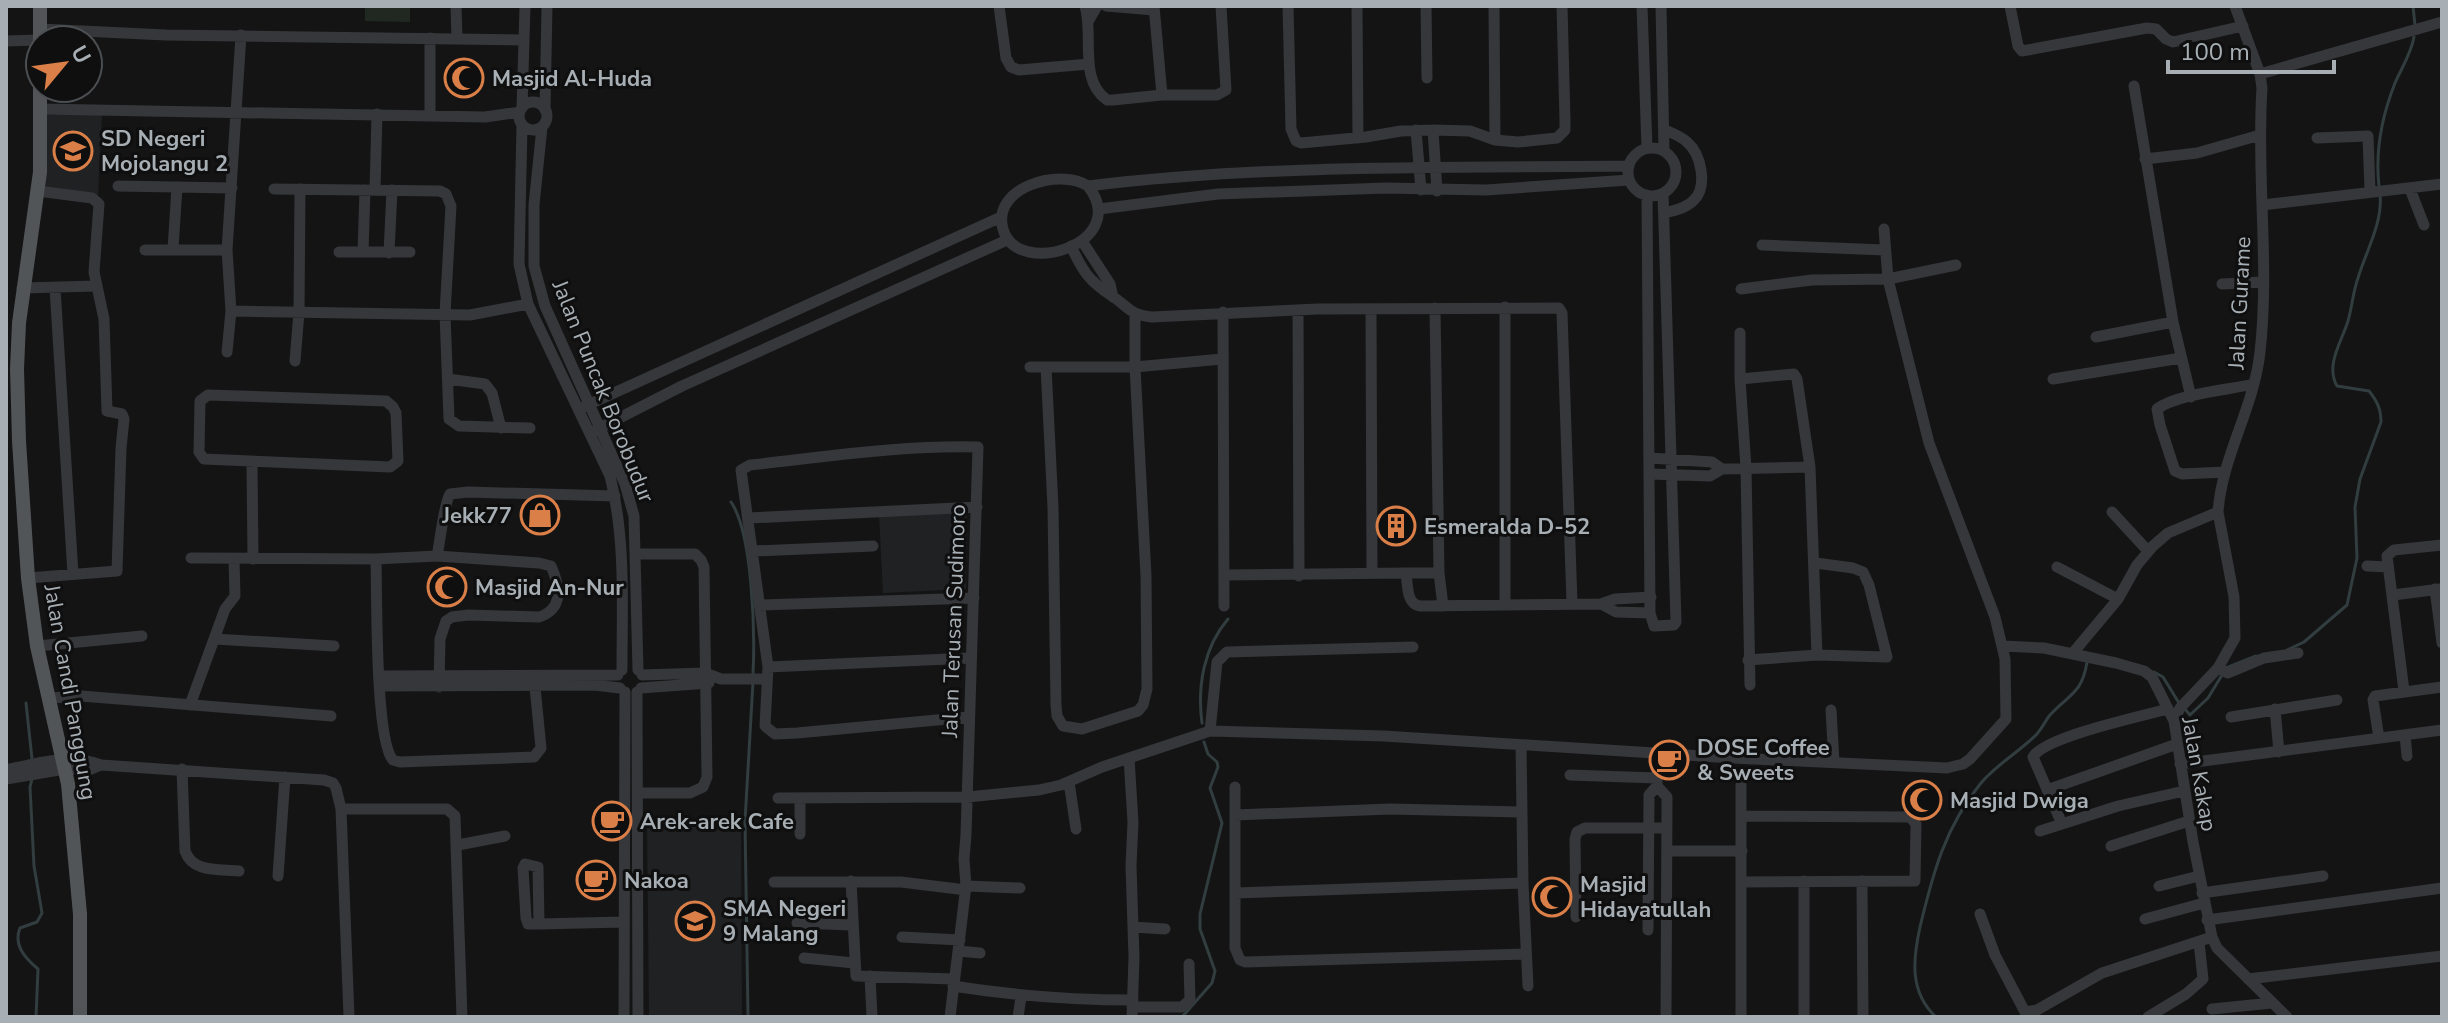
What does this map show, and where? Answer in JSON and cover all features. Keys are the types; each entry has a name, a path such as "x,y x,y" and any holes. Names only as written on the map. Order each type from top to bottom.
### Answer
{"main road":[{"name":"Jalan Candi Panggung","path":"40,104 38,191 22,288 17,383 28,578 37,646 64,764 80,914 80,1017"}],"street":[{"path":"456,6 457,39"},
{"name":"Jalan Puncak Borobudur","path":"525,6 519,264 528,304 584,406"},
{"path":"521,116 529,130 542,127 546,119 547,6"},
{"path":"999,6 1006,58 1011,67 1019,70 1089,64"},
{"path":"1090,6 1089,64 1094,88 1107,100 1212,95 1226,90 1221,6"},
{"path":"1106,6 1154,8 1162,95"},
{"path":"1288,6 1292,135 1301,143 1416,130 1470,131 1495,140 1518,142 1557,138 1565,130 1562,6"},
{"path":"1357,6 1358,138"},
{"path":"1426,6 1427,78"},
{"path":"1494,6 1495,140"},
{"path":"1642,6 1647,148"},
{"path":"1661,6 1664,151"},
{"path":"2010,6 2018,47 2022,51 2147,28 2156,29 2173,42 2243,26"},
{"name":"Jalan Gurame","path":"2179,705 2223,671 2235,638 2237,627 2229,565 2218,512 2225,472 2254,384 2260,349 2263,282 2260,74 2235,6"},
{"path":"2260,74 2442,22"},
{"path":"104,35 523,40"},
{"path":"227,352 231,311 227,250 241,35"},
{"path":"430,38 430,115"},
{"path":"2134,86 2173,322 2191,397"},
{"path":"40,109 485,117 521,116 534,103 545,110"},
{"path":"363,252 377,114"},
{"name":"Jalan Puncak Borobudur","path":"542,127 534,205 534,266 545,306 610,476 622,542 627,684 623,853 624,1017"},
{"path":"1416,130 1421,190"},
{"path":"1433,130 1437,191"},
{"path":"1665,130 1685,139 1693,149 1702,181 1693,202 1665,213"},
{"path":"2145,159 2197,153 2260,135"},
{"path":"2317,138 2367,135 2376,190"},
{"path":"1647,148 1664,151 1674,161 1676,175 1671,188 1663,193 1647,195 1635,189 1629,180 1629,166 1636,154 1647,148"},
{"path":"1088,186 1297,170 1629,166"},
{"path":"584,406 1001,217 1010,201 1034,183 1049,178 1080,181 1095,196 1099,209 1093,230 1076,244 1041,253 1020,249 1007,240 1001,217"},
{"path":"1099,209 1218,194 1386,188 1437,191 1629,180"},
{"path":"2262,205 2442,184"},
{"path":"118,186 232,188"},
{"path":"173,249 177,187"},
{"path":"274,189 440,191 450,198 445,314 447,411 450,422 459,426 530,428"},
{"path":"295,361 299,312 300,189"},
{"path":"2410,189 2424,225"},
{"path":"389,253 392,190"},
{"path":"28,578 115,573 118,569 116,547 124,419 120,413 107,411 104,319 97,286 95,241 99,204 92,198 38,191"},
{"path":"1647,195 1650,613 1654,626 1675,623 1663,193"},
{"path":"519,204 534,205"},
{"path":"778,798 967,797 1062,785 1102,767 1210,731 1384,736 1947,768 1963,764 2006,719 2003,646 1987,595 1933,455 1906,360 1888,279 1884,229"},
{"path":"595,431 682,386 1007,240"},
{"path":"1076,244 1080,266 1099,290 1135,315 1555,306 1562,313 1572,603"},
{"path":"1762,245 1885,250"},
{"path":"145,250 227,250"},
{"path":"339,252 410,252"},
{"path":"1741,289 1812,280 1888,279 1956,265"},
{"path":"2222,284 2263,282"},
{"path":"22,288 97,286"},
{"path":"55,288 73,574"},
{"path":"231,311 470,315 528,304"},
{"path":"1505,307 1505,605"},
{"path":"1435,308 1439,573 1443,606"},
{"path":"1371,309 1372,573"},
{"path":"1298,310 1299,576"},
{"path":"1223,312 1224,606"},
{"path":"1046,367 1053,507 1056,705 1057,716 1063,726 1075,729 1138,711 1146,698 1146,576 1135,315"},
{"path":"2096,337 2173,322"},
{"path":"1740,333 1750,685"},
{"path":"2053,379 2181,358"},
{"path":"1030,367 1135,367 1222,359"},
{"path":"674,367 682,386"},
{"path":"1740,379 1795,375 1810,467 1816,563 1817,655"},
{"path":"448,379 485,384 492,393 501,428"},
{"path":"2225,472 2182,474 2174,469 2157,411 2161,405 2254,384"},
{"path":"201,397 386,401 396,413 398,461 394,466 252,463 209,460 201,456 201,397"},
{"name":"Jalan Puncak Borobudur","path":"595,431 625,484 634,516 640,672 627,684"},
{"name":"Jalan Terusan Sudimoro","path":"749,518 740,474 744,467 948,446 978,447 964,859 966,888 950,1017"},
{"path":"1650,458 1712,462 1722,469"},
{"path":"252,463 253,559"},
{"path":"1650,474 1710,476 1722,469 1810,467"},
{"path":"437,556 445,522 446,501 450,494 615,496"},
{"path":"969,717 775,734 765,726 766,675 749,518 977,507"},
{"path":"2112,512 2148,551"},
{"path":"2083,657 2131,574 2148,551 2168,533 2218,512"},
{"path":"2404,691 2387,556 2392,550 2442,545"},
{"path":"754,551 873,546"},
{"path":"636,554 689,553 701,560 705,679 703,787 690,793 639,793"},
{"path":"191,558 376,559 437,556 551,566 556,607 539,617 468,615 446,621 440,639 439,681"},
{"path":"190,705 225,609 235,596 234,559"},
{"path":"376,559 380,681 389,757 400,762 536,756 541,748 535,687"},
{"path":"1748,660 1817,655 1882,659 1887,656 1863,572 1816,563"},
{"path":"2367,566 2388,567"},
{"path":"2057,567 2118,599"},
{"path":"1406,573 1409,595 1415,605 1601,604 1615,599 1651,597"},
{"path":"1224,575 1439,573"},
{"path":"2393,595 2439,589 2442,643"},
{"path":"759,605 974,598"},
{"path":"1601,604 1616,612 1650,613"},
{"path":"37,646 142,636"},
{"path":"215,639 334,646"},
{"name":"Jalan Kakap","path":"2003,646 2033,646 2144,671 2179,705 2174,721 2177,744 2212,937"},
{"path":"1210,731 1217,662 1227,652 1413,647"},
{"path":"2223,671 2264,658 2298,653"},
{"path":"488,682 535,687 743,679 971,658"},
{"path":"627,684 630,667 640,672 705,679"},
{"path":"380,681 627,684"},
{"name":"Jalan Puncak Borobudur","path":"627,684 639,793 638,1017"},
{"path":"2379,738 2373,698 2442,687"},
{"path":"50,698 81,696 331,716"},
{"path":"2231,717 2337,700"},
{"path":"2062,824 2033,757 2038,751 2078,734 2179,705"},
{"path":"2275,709 2279,752"},
{"path":"1831,710 1834,762"},
{"path":"2180,764 2442,730"},
{"path":"2405,735 2407,756"},
{"path":"2047,790 2177,744"},
{"path":"1521,745 1528,986"},
{"path":"1648,930 1649,795 1657,782 1657,753"},
{"path":"1129,758 1133,822 1133,1008"},
{"path":"6,770 88,760 101,765 333,783 339,793 341,809 349,1017"},
{"path":"6,779 34,769"},
{"path":"182,769 185,851 189,860 201,868 239,871"},
{"path":"1570,775 1657,782"},
{"path":"278,876 285,777"},
{"path":"1657,782 1667,797 1666,1017"},
{"path":"1062,785 1076,829"},
{"path":"1741,785 1741,1017"},
{"path":"1235,787 1235,948 1236,954 1245,962 1526,954"},
{"path":"2040,831 2118,806 2184,791"},
{"path":"800,800 800,834"},
{"path":"341,809 441,809 455,816 462,1017"},
{"path":"1235,815 1375,809 1521,812"},
{"path":"1741,816 1903,816 1914,819 1916,879 1742,882"},
{"path":"2111,846 2189,821"},
{"path":"1576,917 1577,832 1585,828 1667,828"},
{"path":"458,845 505,836"},
{"path":"1667,851 1742,851"},
{"path":"623,853 638,854"},
{"path":"539,924 538,867 525,864 526,920 530,924 539,924 623,922"},
{"path":"2159,886 2199,876"},
{"path":"2145,919 2203,898 2323,876"},
{"path":"851,881 856,976 953,982 1021,997 1092,1000 1133,1008 1182,1007 1190,1000 1189,964"},
{"path":"1804,881 1804,1017"},
{"path":"1862,881 1863,1017"},
{"path":"774,882 901,882 966,888 1020,888"},
{"path":"1235,893 1523,883"},
{"path":"2207,920 2442,888"},
{"path":"1980,914 1989,940 2025,1012 2037,1010 2102,973 2212,937 2217,948 2287,1017"},
{"path":"797,923 852,925"},
{"path":"1133,927 1165,929"},
{"path":"902,937 959,945 980,953"},
{"path":"2148,1017 2186,994 2203,979 2199,942"},
{"path":"2248,979 2442,956"},
{"path":"804,958 854,963"},
{"path":"870,976 872,1017"},
{"path":"1018,1017 1021,997"},
{"path":"2212,1009 2272,1003"}],"shaded area":[{"path":"365,6 410,6 410,22 365,21"},
{"name":"SD Negeri Mojolangu 2","path":"47,115 102,115 98,196 43,188"},
{"path":"967,513 966,589 883,593 879,515"},
{"name":"SMA Negeri 9 Malang","path":"647,825 741,825 742,1017 649,1017"}],"waterway":[{"path":"2413,6 2415,25"},
{"path":"2379,186 2378,160 2383,121 2390,95 2414,37"},
{"path":"2287,650 2304,642 2347,605 2357,558 2355,507 2360,479 2381,417 2369,391 2337,386 2333,370 2356,283 2376,226 2380,194"},
{"path":"731,502 744,537 748,560 753,610 753,674"},
{"path":"1202,723 1204,668 1213,642 1228,619"},
{"path":"2226,668 2256,656"},
{"path":"1936,1017 1921,997 1915,963 1930,888 1949,834 1981,783 2036,735 2050,715 2074,693 2082,681 2087,662"},
{"path":"2154,672 2163,677 2179,703"},
{"path":"2184,708 2190,715 2208,698 2222,675"},
{"path":"748,1017 745,821 753,682"},
{"path":"26,703 32,759"},
{"path":"1182,1017 1212,983 1215,971 1200,929 1200,914 1222,823 1210,788 1217,762 1208,754 1204,742"},
{"path":"32,779 34,866 42,913 37,922 20,928 18,940 25,956 38,969 36,1017"}],"place":[{"name":"Masjid Al-Huda","path":"464,78"},
{"name":"SD Negeri Mojolangu 2","path":"73,151"},
{"name":"Jekk77","path":"540,515"},
{"name":"Esmeralda D-52","path":"1396,526"},
{"name":"Masjid An-Nur","path":"447,587"},
{"name":"DOSE Coffee & Sweets","path":"1669,760"},
{"name":"Masjid Dwiga","path":"1922,800"},
{"name":"Arek-arek Cafe","path":"612,821"},
{"name":"Nakoa","path":"596,880"},
{"name":"Masjid Hidayatullah","path":"1552,897"},
{"name":"SMA Negeri 9 Malang","path":"695,921"}]}
